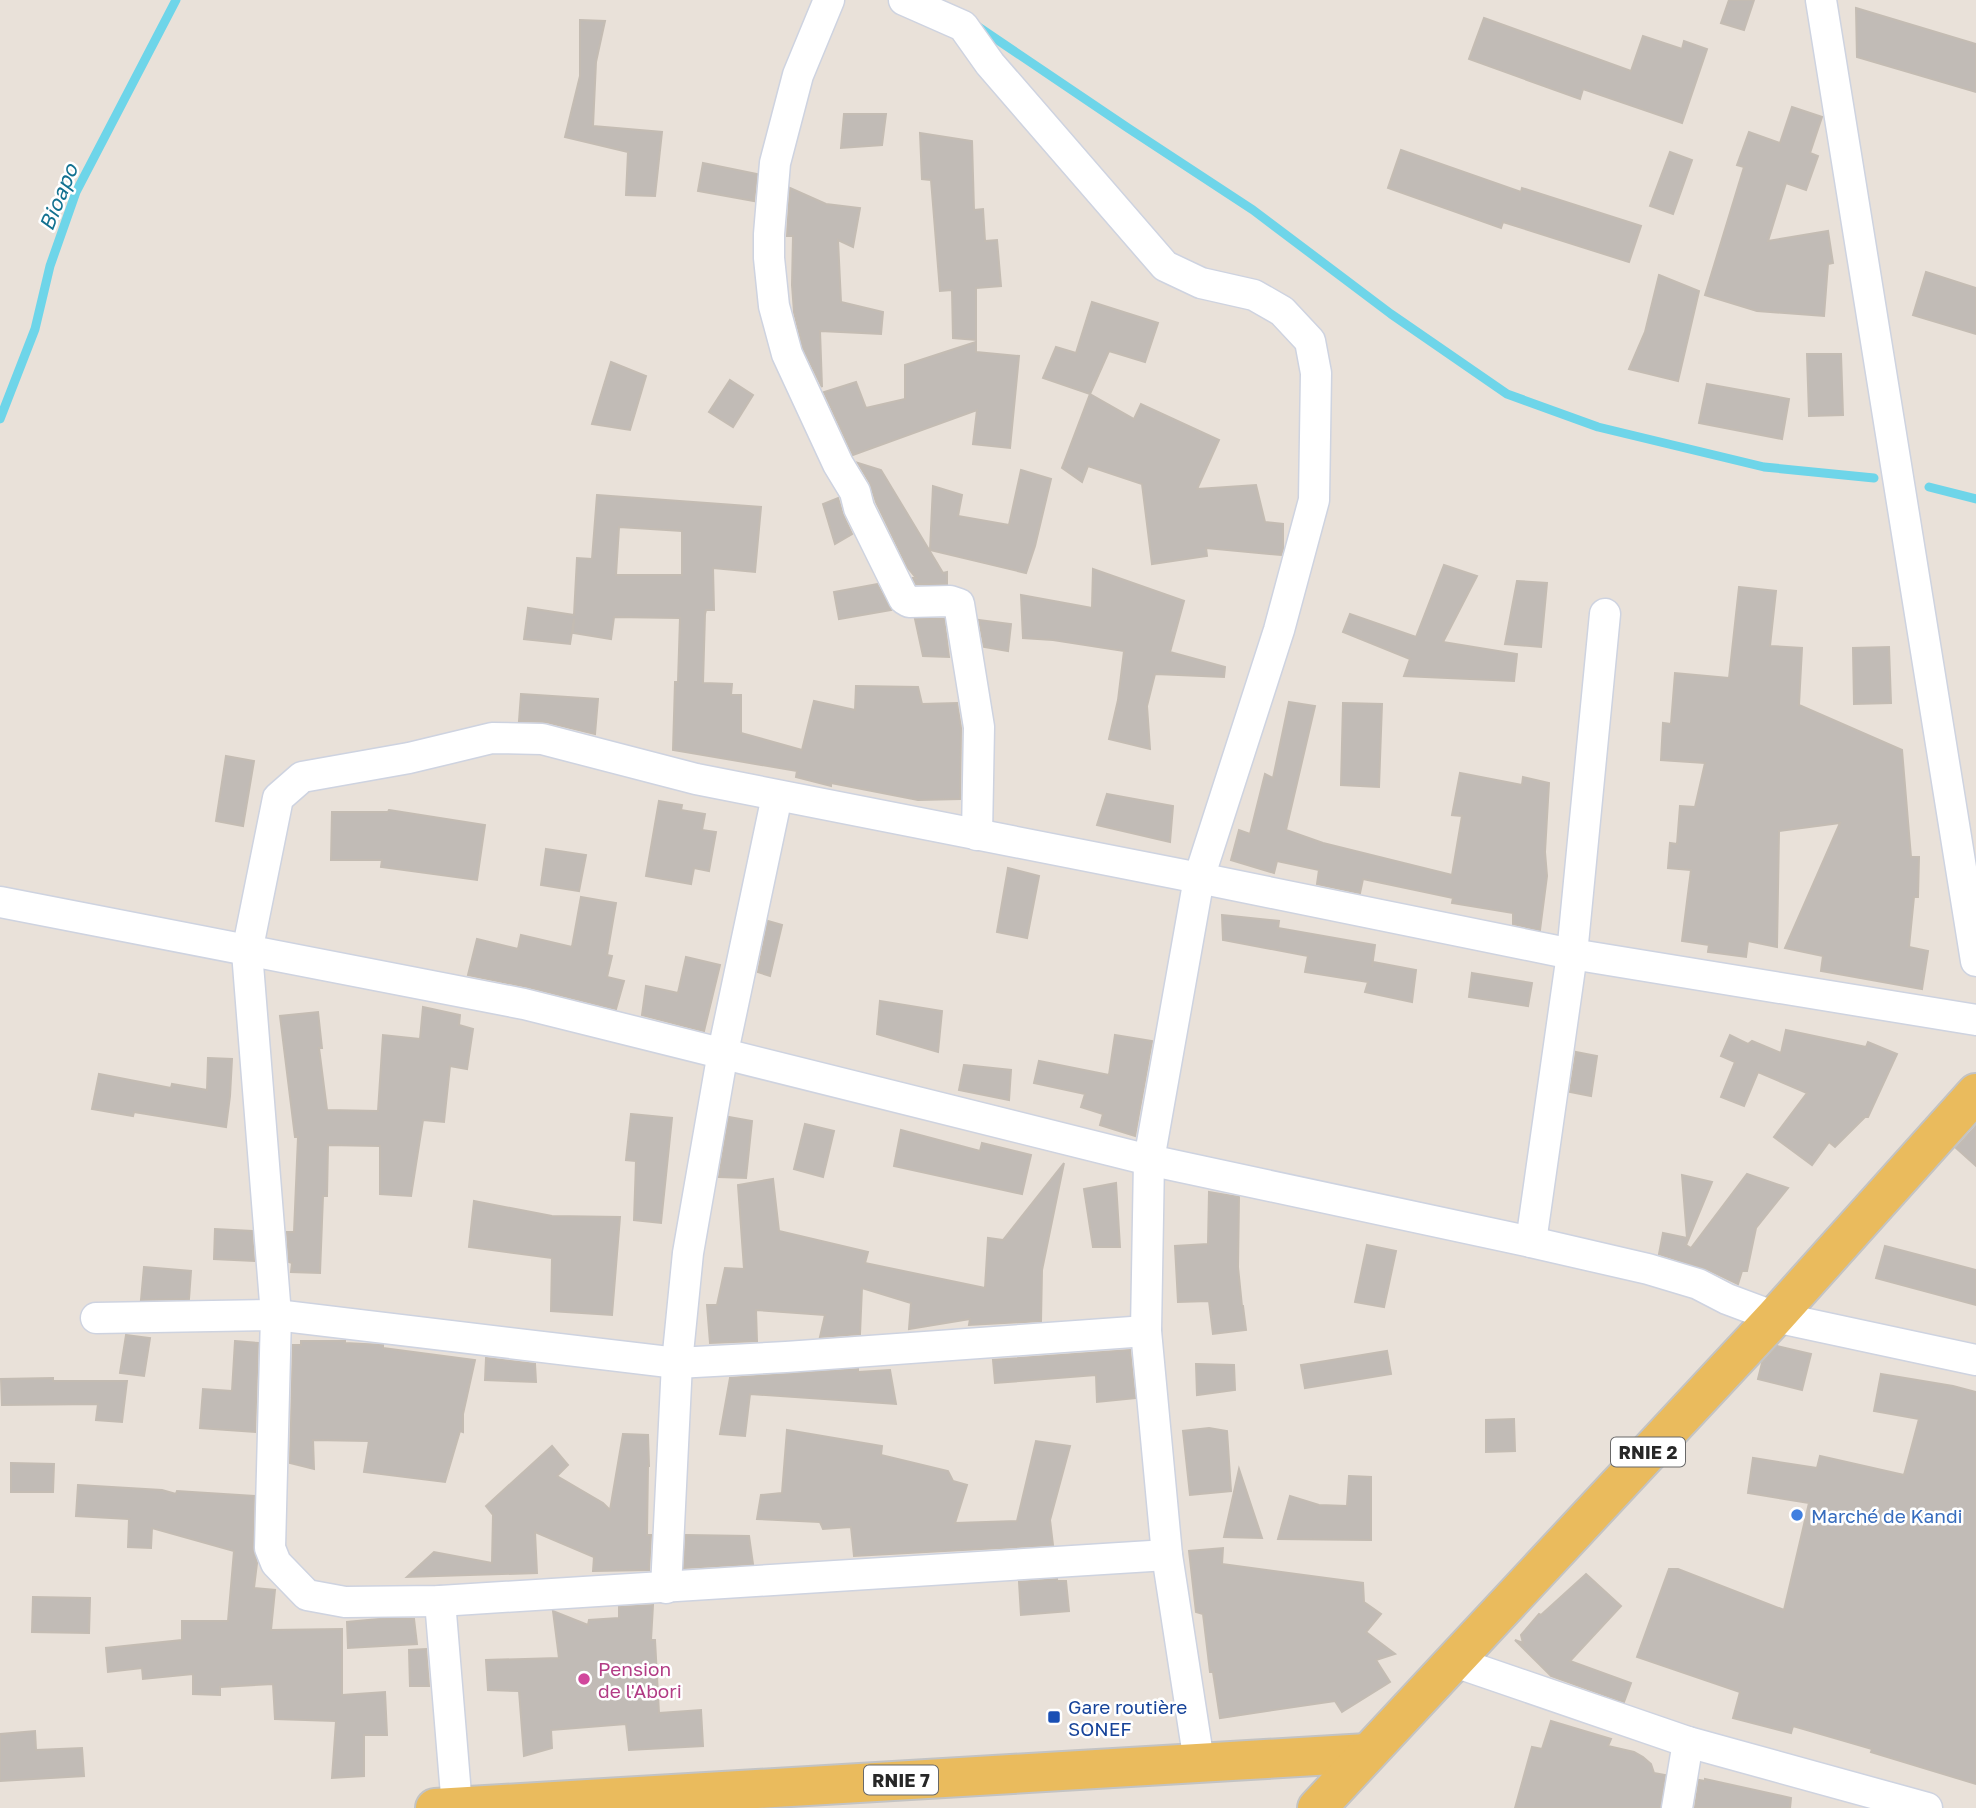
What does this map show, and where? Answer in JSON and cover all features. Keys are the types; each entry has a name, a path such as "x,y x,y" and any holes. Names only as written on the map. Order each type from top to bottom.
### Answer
{"main road":[{"name":"RNIE 2","path":"1317,1808 1775,1317 1976,1093"},
{"name":"RNIE 7","path":"446,1807 1367,1754"}],"street":[{"path":"829,0 798,75 775,163 769,234 774,306 787,354 904,599 909,602 950,601 958,604 979,727 977,835"},
{"path":"904,0 963,26 990,64 1165,266 1201,283 1254,295 1282,311 1310,341 1316,373 1314,500 1279,630 1199,878 1149,1160 1146,1331 1167,1555 1199,1762"},
{"path":"1821,0 1976,961"},
{"path":"1531,1241 1572,954 1605,614"},
{"path":"1167,1555 440,1601 345,1602 307,1595 276,1563 270,1548 276,1315 247,952 278,798 302,777 409,758 492,738 542,739 696,779 777,796 1572,954 1976,1020"},
{"path":"666,1588 677,1363 688,1253 723,1052 777,796"},
{"path":"0,902 524,1004 1149,1160 1531,1241 1648,1269 1698,1284 1727,1299 1775,1317 1976,1360"},
{"path":"96,1318 276,1315 677,1363 1146,1331"},
{"path":"440,1601 446,1807"},
{"path":"1452,1661 1688,1742 1927,1808"},
{"path":"1676,1808 1688,1742"}],"building":[{"path":"1729,0 1754,0 1744,30 1721,23"},
{"path":"1856,8 1976,44 1976,92 1857,57"},
{"path":"1484,18 1631,71 1643,36 1682,49 1684,41 1707,49 1682,123 1583,89 1580,99 1469,59"},
{"path":"580,20 605,21 596,62 593,126 662,132 655,196 626,195 628,152 565,137 580,76"},
{"path":"1792,107 1822,117 1810,153 1818,156 1806,190 1786,183 1768,241 1828,231 1833,263 1828,264 1824,316 1757,311 1705,295 1744,167 1737,165 1749,132 1780,143"},
{"path":"844,114 886,114 882,145 841,148"},
{"path":"920,133 972,141 974,210 983,209 985,241 997,240 1001,286 976,288 976,340 953,338 952,290 940,291 931,180 922,179"},
{"path":"1401,150 1521,192 1522,188 1641,226 1629,262 1503,222 1501,228 1388,188"},
{"path":"1670,152 1692,160 1673,214 1650,206"},
{"path":"703,163 757,174 754,201 698,191"},
{"path":"790,188 826,204 860,208 853,247 838,240 841,302 883,312 881,334 820,331 822,387 803,348 794,312 793,236 787,236"},
{"path":"1926,272 1976,288 1976,334 1913,315"},
{"path":"1659,275 1699,291 1678,381 1629,369 1645,332"},
{"path":"1092,302 1158,323 1145,362 1109,351 1090,394 1043,378 1056,347 1076,353"},
{"path":"976,342 976,352 1019,356 1010,448 973,444 977,410 853,455 824,392 856,382 866,408 905,399 905,365"},
{"path":"1807,354 1841,354 1843,415 1809,416"},
{"path":"611,362 646,376 630,430 592,424"},
{"path":"730,380 753,395 733,427 709,412"},
{"path":"1707,384 1789,399 1782,439 1699,423"},
{"path":"1090,394 1134,419 1141,404 1219,440 1197,489 1256,485 1265,522 1283,524 1281,555 1206,548 1207,556 1152,564 1142,484 1088,466 1082,482 1062,468"},
{"path":"858,463 881,470 943,573 947,572 947,584 916,584 913,578 916,578 908,568 876,502 870,483"},
{"path":"1021,470 1051,479 1026,573 930,550 933,486 962,495 958,516 1009,525"},
{"path":"597,495 761,507 755,572 713,568 714,610 706,610 705,614 703,683 732,684 731,695 741,695 741,733 802,750 814,701 855,710 856,686 918,687 922,704 957,703 961,728 960,799 918,800 831,783 831,786 796,777 797,771 673,750 680,618 614,617 611,639 573,633 574,619 570,644 524,639 528,608 574,615 577,558 592,559","holes":["619,527 682,531 682,575 616,575"]},
{"path":"838,498 852,534 835,544 823,504"},
{"path":"1444,565 1477,576 1443,642 1517,654 1514,681 1404,676 1410,659 1343,632 1350,614 1416,637"},
{"path":"1093,569 1184,601 1170,652 1225,667 1224,677 1155,674 1147,706 1150,749 1109,739 1118,700 1124,651 1023,638 1021,595 1092,608"},
{"path":"1517,581 1547,583 1541,647 1505,644"},
{"path":"877,584 891,610 839,619 834,592"},
{"path":"1739,587 1776,591 1770,646 1802,648 1799,705 1902,750 1911,857 1919,857 1918,897 1914,897 1909,947 1928,951 1922,989 1821,971 1823,956 1785,948 1840,823 1779,831 1777,947 1748,941 1746,957 1708,952 1709,945 1682,941 1691,870 1668,868 1670,843 1677,844 1680,806 1695,807 1705,763 1661,760 1663,723 1671,724 1675,673 1729,678"},
{"path":"915,619 944,619 949,657 923,656"},
{"path":"979,620 1011,624 1008,651 984,647"},
{"path":"1889,647 1891,703 1854,704 1853,648"},
{"path":"521,694 598,699 595,734 546,722 519,721"},
{"path":"1289,702 1315,706 1286,830 1323,843 1452,875 1462,816 1452,815 1460,773 1522,785 1523,777 1549,783 1545,852 1547,876 1540,930 1513,924 1513,913 1452,903 1453,898 1363,879 1360,893 1317,884 1319,870 1277,861 1274,873 1231,860 1239,830 1250,834 1265,774 1273,778"},
{"path":"1343,703 1382,704 1379,787 1341,785"},
{"path":"226,756 254,761 243,826 216,821"},
{"path":"1107,794 1173,806 1170,842 1097,825"},
{"path":"659,801 682,805 681,810 705,814 702,830 716,832 709,871 694,868 691,884 646,876"},
{"path":"389,810 485,825 477,880 381,867 382,860 331,860 332,812"},
{"path":"546,849 586,855 579,891 541,885"},
{"path":"1008,868 1039,876 1027,938 997,932"},
{"path":"581,897 616,903 607,955 612,956 607,977 624,981 616,1009 468,975 477,939 518,949 521,935 572,947"},
{"path":"1222,915 1279,921 1278,928 1375,945 1372,967 1373,962 1416,970 1412,1002 1365,992 1368,982 1305,972 1308,956 1223,940"},
{"path":"768,921 782,925 770,976 758,972"},
{"path":"686,957 720,965 704,1031 642,1015 646,986 678,993"},
{"path":"1472,973 1532,983 1528,1006 1469,997"},
{"path":"880,1001 942,1011 938,1052 877,1034"},
{"path":"423,1007 460,1015 459,1025 473,1029 467,1069 450,1066 444,1122 423,1120 411,1196 380,1194 380,1146 328,1145 327,1196 323,1196 320,1273 291,1272 287,1232 294,1232 298,1137 295,1137 280,1016 318,1012 322,1048 319,1048 327,1110 378,1111 383,1035 420,1039"},
{"path":"1786,1030 1866,1047 1868,1042 1897,1054 1868,1117 1835,1147 1829,1142 1812,1165 1774,1137 1807,1093 1758,1072 1744,1106 1721,1097 1735,1062 1721,1056 1730,1035 1748,1044 1752,1041 1781,1053"},
{"path":"1115,1035 1152,1041 1135,1136 1100,1125 1103,1114 1081,1107 1085,1094 1034,1083 1039,1061 1109,1075"},
{"path":"1576,1052 1597,1056 1591,1096 1570,1092"},
{"path":"208,1058 232,1059 226,1127 134,1112 133,1116 92,1109 99,1074 171,1088 172,1084 207,1090"},
{"path":"964,1065 1011,1070 1009,1100 959,1090"},
{"path":"631,1114 672,1118 661,1223 634,1220 636,1161 626,1160"},
{"path":"729,1117 752,1121 746,1178 719,1177"},
{"path":"805,1124 834,1131 823,1177 794,1169"},
{"path":"1976,1126 1976,1166 1956,1148"},
{"path":"901,1130 980,1151 982,1143 1031,1155 1022,1194 894,1166"},
{"path":"1064,1163 1042,1270 1041,1321 969,1325 970,1319 909,1329 911,1303 862,1288 860,1334 820,1337 825,1315 756,1310 757,1341 710,1343 707,1305 717,1305 725,1268 744,1269 738,1185 773,1179 779,1231 868,1252 865,1263 985,1288 988,1238 1003,1240"},
{"path":"1747,1174 1788,1188 1756,1228 1747,1271 1742,1271 1738,1284 1709,1270 1659,1254 1663,1233 1687,1238 1682,1175 1712,1182 1686,1245 1691,1248"},
{"path":"1116,1183 1120,1247 1093,1247 1084,1189"},
{"path":"1209,1192 1239,1197 1238,1267 1246,1330 1213,1334 1209,1301 1178,1302 1175,1246 1208,1244"},
{"path":"474,1201 552,1216 620,1217 612,1315 551,1311 552,1258 469,1247"},
{"path":"215,1229 252,1231 254,1261 214,1259"},
{"path":"1367,1245 1396,1251 1384,1307 1355,1302"},
{"path":"1885,1246 1976,1270 1976,1305 1876,1278"},
{"path":"144,1267 191,1271 189,1299 141,1300"},
{"path":"126,1335 150,1338 144,1376 120,1373"},
{"path":"235,1341 258,1343 255,1432 200,1428 203,1389 232,1391"},
{"path":"301,1341 345,1341 383,1345 383,1348 475,1360 463,1414 463,1432 460,1431 445,1482 364,1472 369,1441 313,1440 314,1469 290,1463 293,1345 301,1345"},
{"path":"1777,1346 1811,1354 1802,1390 1758,1379 1762,1363"},
{"path":"1130,1350 1135,1398 1097,1402 1096,1375 995,1383 993,1360"},
{"path":"1387,1351 1391,1374 1305,1388 1301,1365"},
{"path":"486,1358 535,1364 536,1382 485,1380"},
{"path":"1196,1364 1234,1365 1235,1390 1197,1395"},
{"path":"858,1369 858,1372 890,1370 896,1404 750,1394 745,1436 720,1434 730,1378"},
{"path":"1881,1374 1976,1392 1976,1784 1793,1726 1791,1733 1733,1718 1740,1692 1637,1657 1669,1569 1678,1569 1784,1610 1809,1503 1748,1493 1753,1458 1817,1468 1820,1456 1904,1475 1919,1419 1874,1411"},
{"path":"53,1378 53,1381 127,1381 122,1422 96,1420 98,1404 2,1405 1,1379"},
{"path":"1514,1419 1515,1451 1486,1452 1486,1420"},
{"path":"1209,1428 1227,1431 1231,1491 1190,1495 1183,1431"},
{"path":"787,1430 882,1446 881,1455 948,1471 953,1481 967,1485 955,1523 1017,1521 1036,1441 1070,1446 1050,1520 1053,1545 854,1556 851,1527 823,1529 820,1522 757,1519 761,1495 782,1493"},
{"path":"623,1434 648,1435 647,1535 651,1535 649,1570 593,1571 594,1557 535,1532 537,1573 407,1577 434,1552 492,1563 493,1515 486,1506 552,1446 568,1465 557,1476 603,1503 610,1510"},
{"path":"11,1463 54,1464 53,1492 11,1492"},
{"path":"1239,1469 1262,1538 1224,1537"},
{"path":"1349,1476 1371,1477 1371,1540 1278,1539 1290,1496 1319,1505 1347,1506"},
{"path":"78,1485 162,1490 176,1494 177,1491 254,1496 253,1548 257,1563 254,1588 275,1590 271,1630 342,1629 342,1695 385,1692 387,1735 364,1735 364,1776 332,1778 336,1721 275,1719 273,1684 220,1687 220,1695 193,1694 193,1674 143,1679 142,1668 108,1672 106,1648 182,1640 182,1621 228,1621 234,1551 152,1528 151,1548 128,1547 129,1519 76,1516"},
{"path":"686,1535 749,1536 753,1564 684,1568"},
{"path":"1223,1548 1222,1564 1363,1583 1364,1602 1381,1614 1366,1632 1395,1654 1376,1660 1390,1682 1342,1712 1335,1701 1220,1718 1213,1672 1210,1672 1203,1614 1196,1612 1189,1551"},
{"path":"1586,1574 1621,1606 1570,1661 1631,1683 1624,1702 1551,1676 1515,1640 1523,1643 1521,1635 1539,1614"},
{"path":"1057,1579 1066,1581 1069,1611 1021,1615 1019,1582"},
{"path":"33,1597 90,1598 89,1633 32,1632"},
{"path":"653,1605 651,1640 655,1640 659,1713 701,1710 703,1746 629,1750 626,1724 551,1730 552,1748 524,1756 519,1691 488,1690 486,1660 559,1658 553,1611 588,1625 589,1620 619,1618 619,1607"},
{"path":"414,1619 417,1644 348,1648 347,1622"},
{"path":"426,1649 429,1686 410,1686 409,1650"},
{"path":"1551,1721 1611,1739 1608,1746 1643,1757 1651,1764 1654,1773 1665,1775 1660,1808 1515,1808 1532,1747 1542,1749"},
{"path":"35,1731 36,1750 82,1748 84,1776 0,1781 0,1734"},
{"path":"1705,1779 1791,1798 1790,1808 1695,1808 1699,1780"}],"waterway":[{"name":"Bioapo","path":"0,419 35,329 50,266 76,192 176,0"},
{"path":"977,26 1253,210 1391,314 1507,394 1598,427 1764,467 1874,478"},
{"path":"1929,487 1976,499"}],"place":[{"name":"Marché de Kandi","path":"1797,1515"},
{"name":"Pension de l'Abori","path":"584,1679"},
{"name":"Gare routière SONEF","path":"1054,1717"}]}
